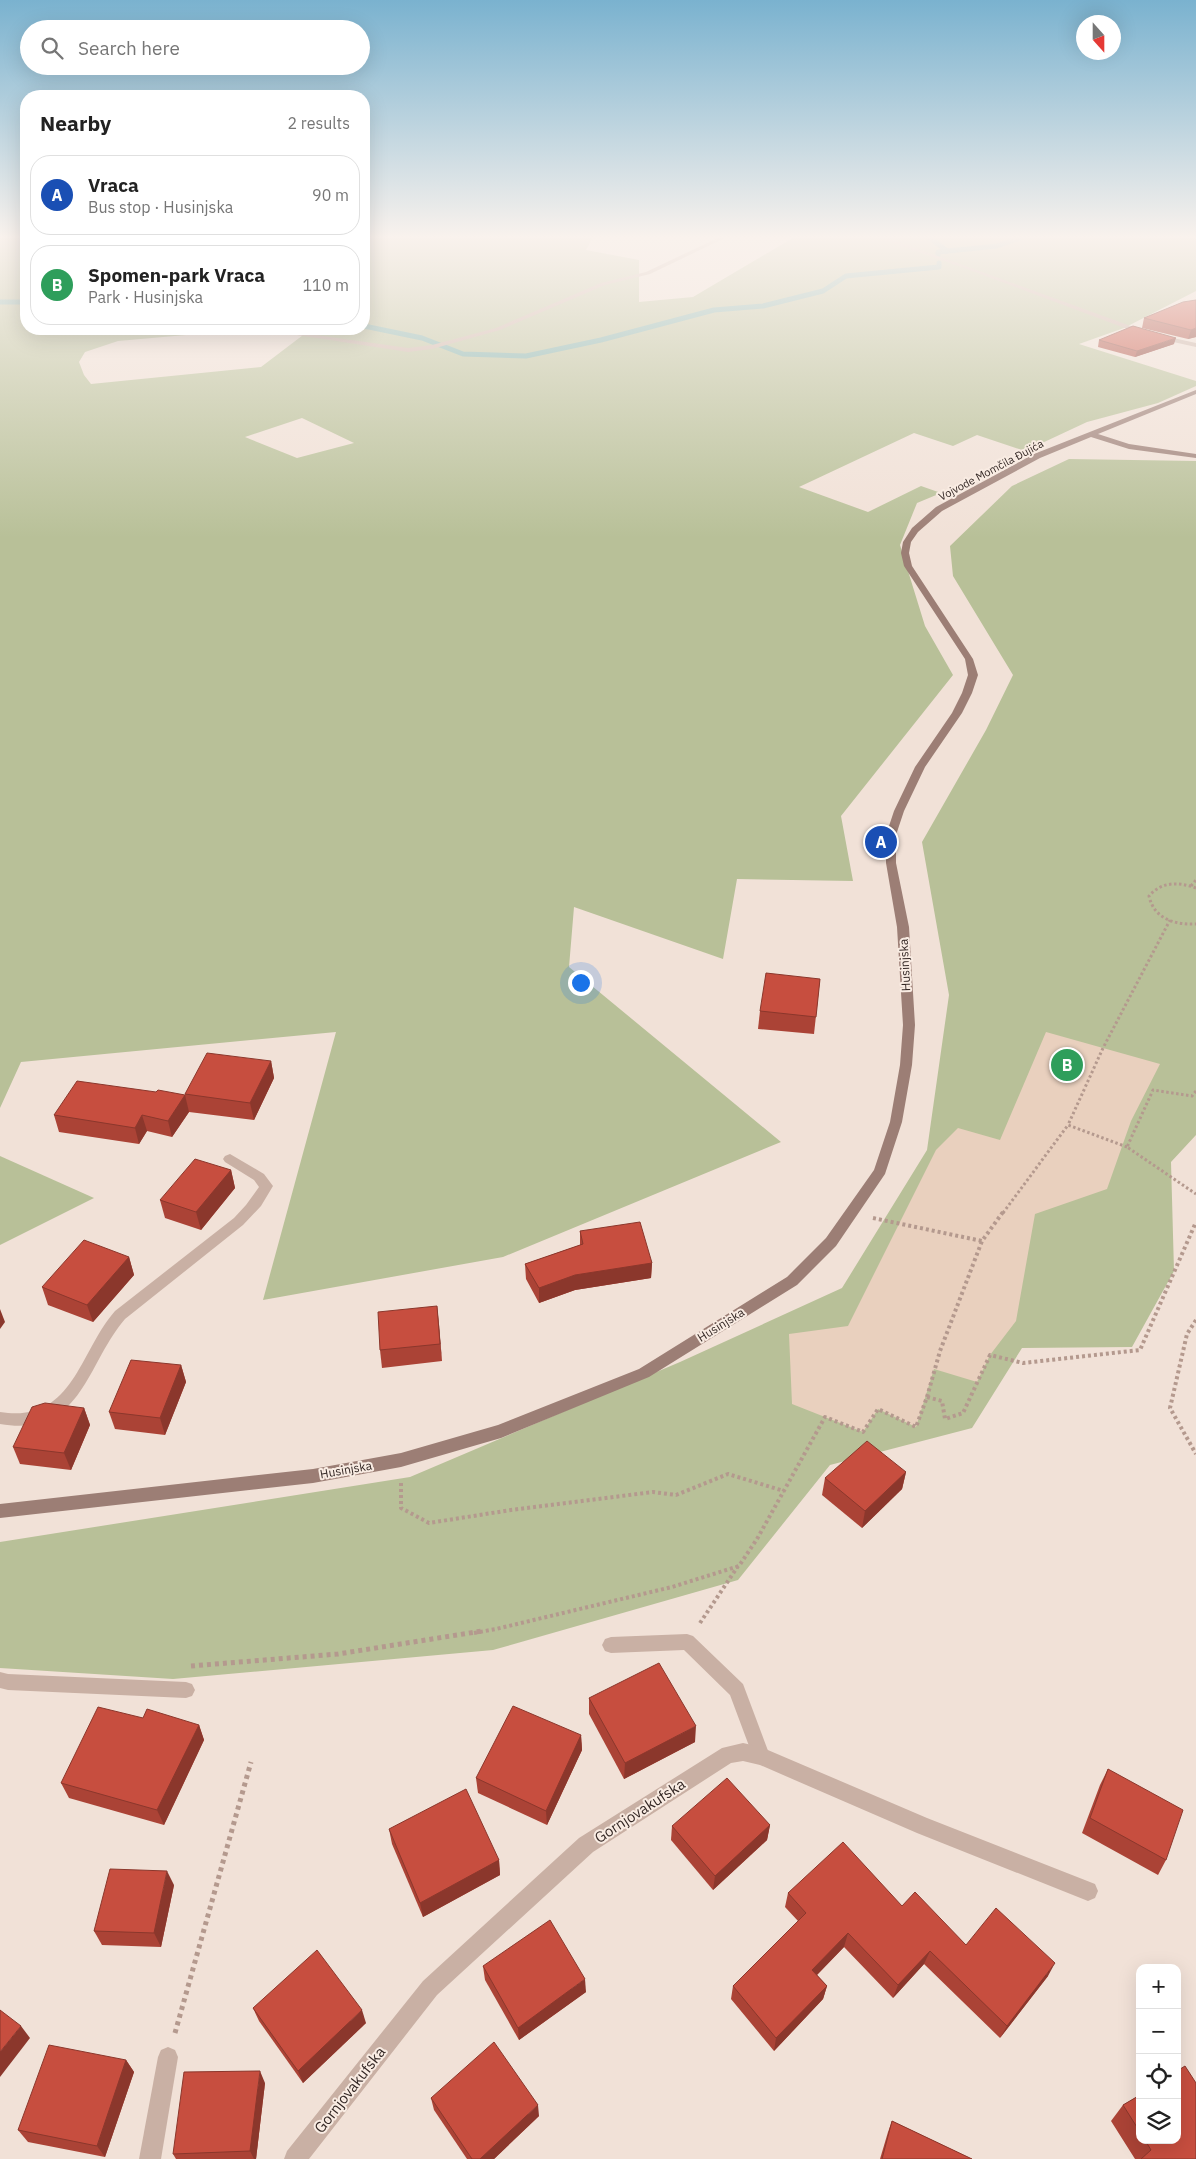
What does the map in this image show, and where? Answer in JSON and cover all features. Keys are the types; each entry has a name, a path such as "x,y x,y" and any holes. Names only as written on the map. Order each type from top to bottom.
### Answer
{"main road":[{"name":"Vojvode Momčila Đujića","path":"972,668 969,659 908,566 905,553 907,542 916,530 939,509 1030,460 1195,394"},
{"path":"1091,434 1116,444 1135,448 1196,456"},
{"name":"Husinjska","path":"0,1511 249,1485 314,1476 401,1460 501,1430 644,1372 792,1281 831,1242 880,1170 896,1122 906,1065 909,1025 903,927 891,863 892,835 900,811 920,767 957,713 968,693 972,668"}],"street":[{"path":"308,336 408,350 432,347 473,336"},
{"path":"1152,336 1196,345"},
{"path":"0,1418 25,1421 45,1414 62,1402 78,1387 94,1354 115,1322 150,1290 235,1224 259,1202 266,1186 259,1177 230,1159"},
{"path":"611,1645 687,1642 737,1690 762,1756"},
{"path":"0,1680 8,1682 186,1690"},
{"name":"Gornjovakufska","path":"295,2159 430,1988 586,1845 728,1754 743,1752 762,1756 924,1826 1088,1892"},
{"path":"150,2159 168,2057"}],"path":[{"path":"1191,886 1196,880"},
{"path":"1196,888 1180,884 1160,886 1149,896 1149,903 1153,909 1170,920 1196,924"},
{"path":"687,1642 738,1566 784,1491 825,1418 863,1432 878,1409 916,1427 940,1352 982,1241 1068,1125 1103,1048 1170,920"},
{"path":"1126,1147 1152,1090 1192,1096 1196,1091"},
{"path":"1068,1125 1126,1147 1196,1194"},
{"path":"851,1213 982,1241"},
{"path":"927,1397 942,1401 945,1418 963,1412 990,1355 1023,1363 1140,1350 1196,1222"},
{"path":"1196,1320 1187,1334 1170,1408 1196,1454"},
{"path":"401,1460 401,1508 429,1523 511,1510 653,1492 676,1496 728,1474 784,1491"},
{"path":"189,1666 338,1654 496,1629 672,1587 738,1566"},
{"path":"168,2057 251,1762"}],"green space":[{"path":"0,336 177,336 118,341 85,352 79,362 84,375 91,384 261,367 302,336 1102,336 1079,344 1196,381 1196,386 1158,403 1087,422 1025,451 977,435 953,446 914,433 799,487 868,512 921,486 941,493 917,503 900,545 925,626 953,675 841,816 853,881 737,879 723,959 574,907 569,967 781,1142 503,1257 263,1300 336,1032 21,1062 0,1108","holes":["302,418 354,443 297,458 245,437"]},
{"path":"1069,459 1196,461 1196,1135 1171,1162 1174,1271 1132,1347 1022,1348 972,1428 830,1465 738,1580 493,1650 173,1679 0,1668 0,1542 410,1477 680,1362 842,1288 927,1150 949,995 922,842 986,730 1013,675 953,576 950,546 1012,486"},
{"path":"0,1156 94,1198 0,1245"}],"shaded area":[{"path":"1046,1032 1160,1064 1131,1121 1107,1189 1035,1214 1016,1321 990,1355 977,1382 934,1369 916,1427 878,1409 863,1432 792,1404 789,1334 848,1326 936,1150 958,1128 1000,1140"}],"building":[{"path":"1109,336 1168,336 1176,338 1137,351 1099,340"},
{"path":"766,973 820,979 816,1017 760,1011"},
{"path":"207,1053 271,1061 250,1103 185,1094"},
{"path":"77,1081 185,1095 168,1121 142,1115 135,1128 54,1115"},
{"path":"195,1159 231,1170 196,1212 160,1200"},
{"path":"640,1222 652,1263 575,1275 539,1288 525,1264 583,1244 580,1231"},
{"path":"84,1240 129,1257 87,1305 42,1287"},
{"path":"437,1306 440,1344 380,1350 378,1312"},
{"path":"131,1360 181,1365 160,1418 109,1412"},
{"path":"45,1403 84,1408 64,1453 13,1447 32,1407"},
{"path":"867,1441 906,1472 865,1511 825,1478"},
{"path":"659,1663 696,1726 625,1763 589,1698"},
{"path":"513,1706 581,1735 546,1811 476,1778"},
{"path":"98,1707 143,1718 147,1709 199,1725 157,1810 61,1783"},
{"path":"1108,1769 1183,1810 1166,1860 1090,1818"},
{"path":"727,1778 770,1825 715,1876 672,1826"},
{"path":"466,1789 499,1860 420,1903 389,1829"},
{"path":"843,1842 902,1906 915,1892 966,1945 996,1908 1055,1963 1007,2026 930,1951 898,1985 848,1933 812,1970 827,1986 776,2038 733,1986 806,1913 788,1893"},
{"path":"110,1869 167,1871 154,1933 94,1931"},
{"path":"550,1920 585,1979 518,2028 483,1966"},
{"path":"317,1950 362,2010 298,2071 253,2008"},
{"path":"0,2010 21,2026 0,2052"},
{"path":"494,2042 538,2105 480,2159 472,2159 431,2098"},
{"path":"49,2045 126,2060 97,2146 18,2130"},
{"path":"1185,2066 1196,2083 1196,2159 1141,2159 1151,2150 1147,2144 1181,2144 1181,2068"},
{"path":"260,2071 250,2151 173,2154 184,2072"},
{"path":"1136,2097 1136,2126 1123,2105"},
{"path":"892,2121 972,2159 882,2159"}],"waterway":[{"path":"411,336 463,354 526,356 617,336"}],"place":[{"name":"Vraca","path":"881,842"},
{"name":"Spomen-park Vraca","path":"1067,1065"}]}
